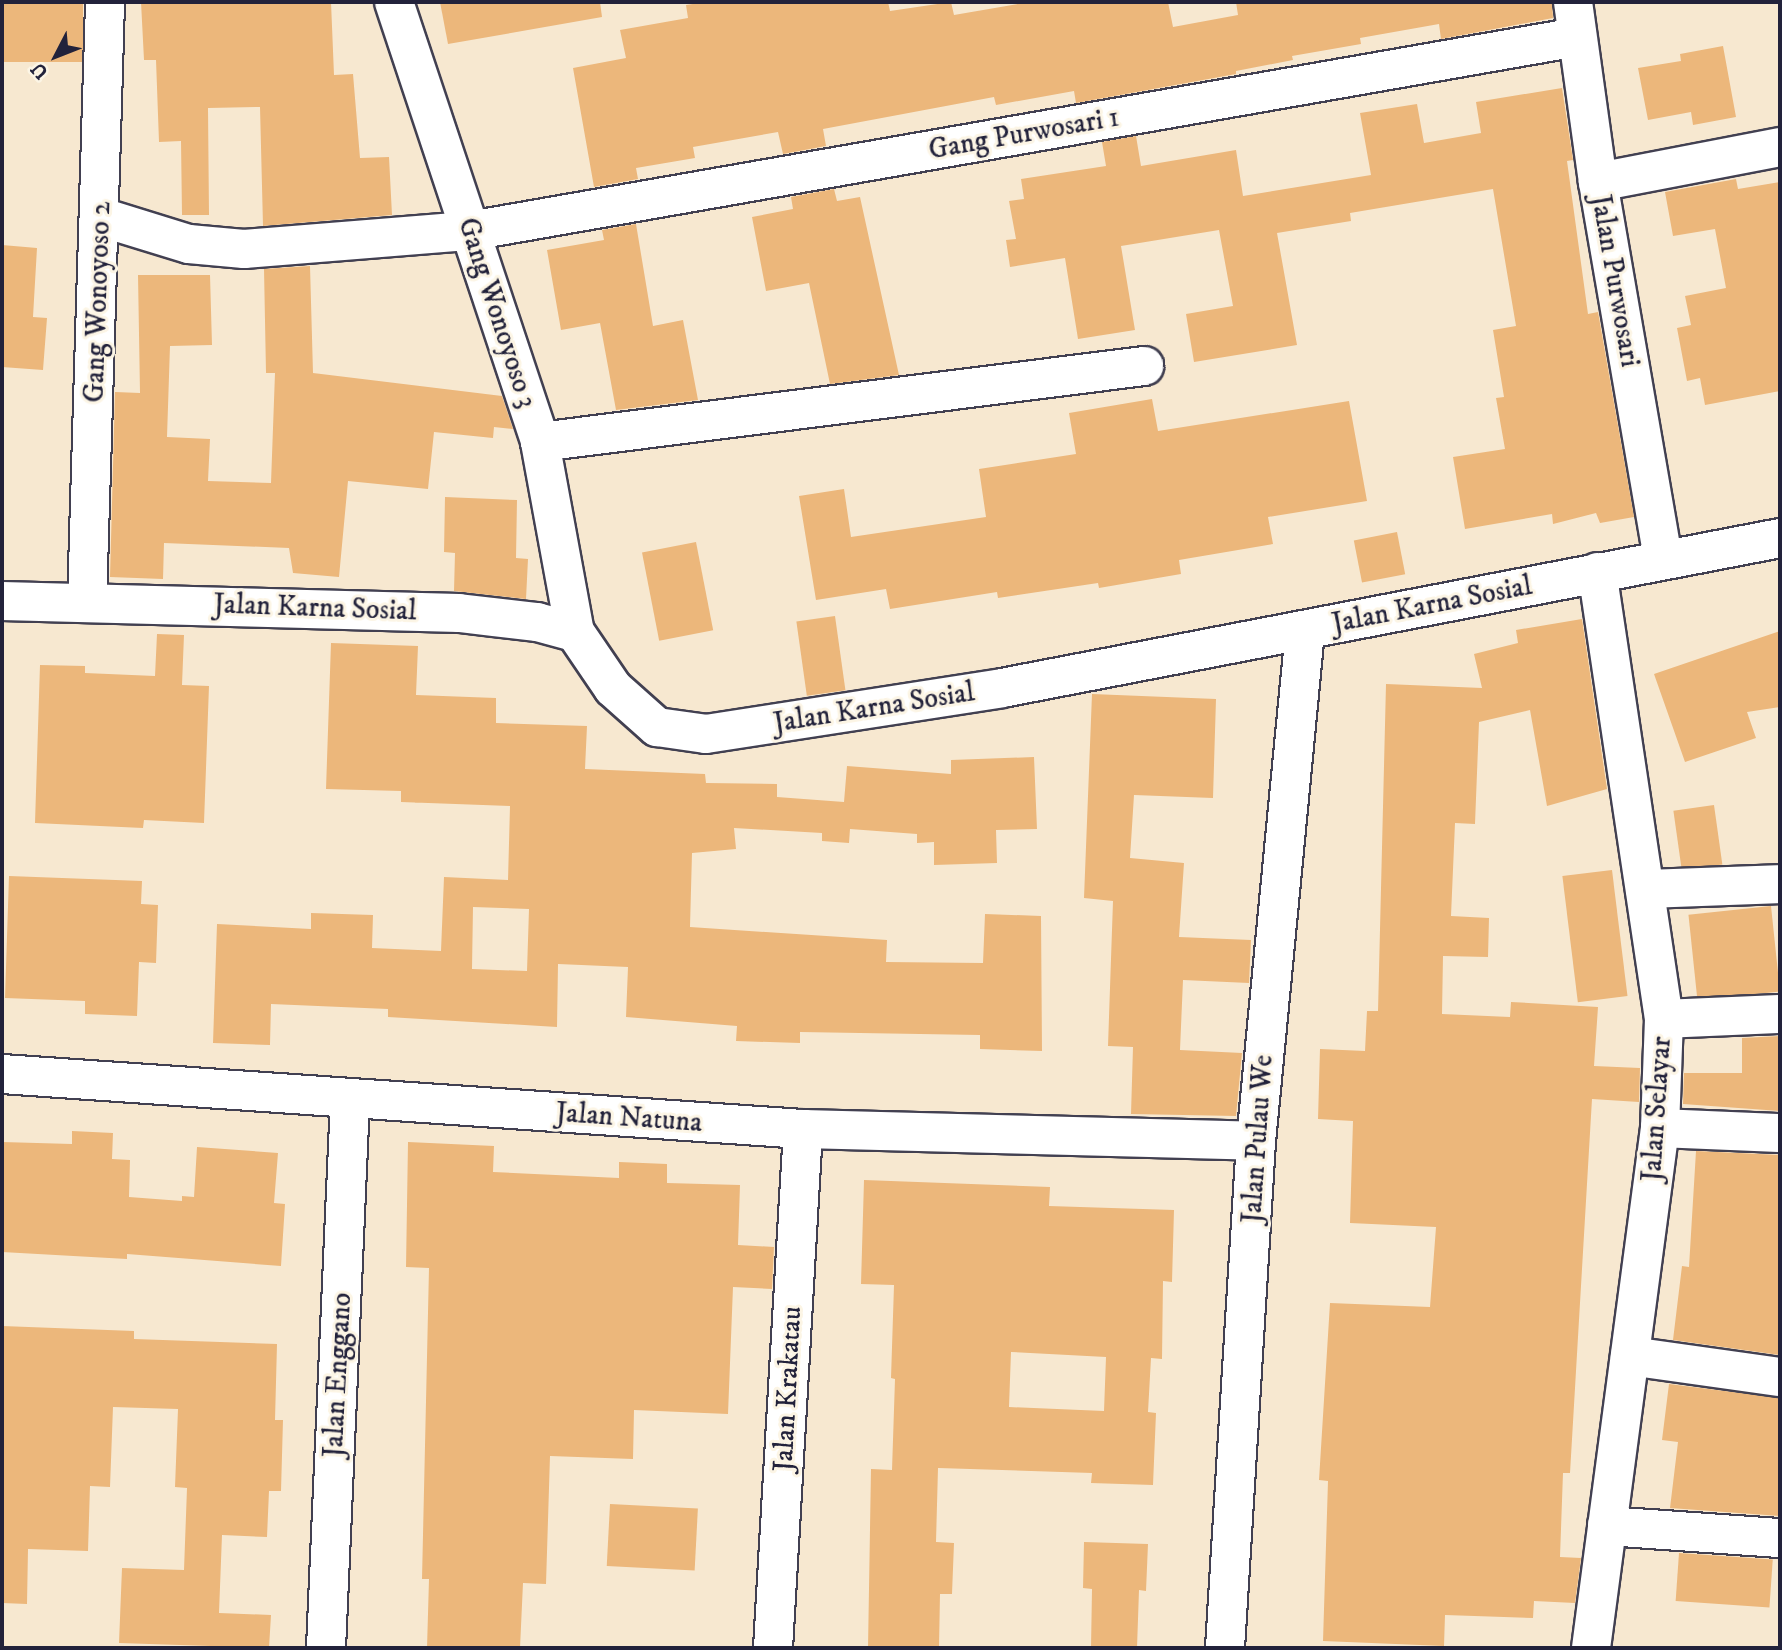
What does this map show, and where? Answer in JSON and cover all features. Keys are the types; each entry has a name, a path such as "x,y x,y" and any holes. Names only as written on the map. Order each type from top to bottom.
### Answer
{"street":[{"name":"Gang Wonoyoso 2","path":"87,602 101,217 105,2"},
{"name":"Gang Wonoyoso 3","path":"394,2 540,442 575,632"},
{"name":"Gang Purwosari 1","path":"101,217 189,244 244,249 470,231 1575,19"},
{"name":"Jalan Purwosari","path":"1575,19 1598,182 1663,558"},
{"path":"1598,182 1780,147"},
{"path":"540,442 1144,366"},
{"name":"Jalan Karna Sosial","path":"2,601 459,614 537,622 575,632 601,672 630,706 657,726 689,735 1002,688 1305,631 1663,558 1780,538"},
{"name":"Jalan Selayar","path":"1591,1648 1660,1128 1664,1020 1597,572"},
{"name":"Jalan Pulau We","path":"1225,1648 1256,1141 1305,631"},
{"path":"1645,889 1780,884"},
{"path":"1664,1020 1780,1014"},
{"name":"Jalan Natuna","path":"2,1074 350,1101 803,1129 1256,1141"},
{"name":"Jalan Enggano","path":"326,1648 350,1101"},
{"path":"1660,1128 1780,1133"},
{"name":"Jalan Krakatau","path":"773,1648 803,1129"},
{"path":"1630,1356 1780,1377"},
{"path":"1607,1526 1780,1538"}],"building":[{"path":"2,2 83,2 83,62 2,62"},
{"path":"141,2 331,2 334,75 353,74 360,158 389,157 392,215 263,226 260,107 208,108 209,215 182,215 181,141 159,142 156,60 144,60"},
{"path":"440,2 600,2 602,17 448,44"},
{"path":"706,2 888,2 890,11 951,2 954,15 1029,2 1168,2 1173,27 1238,15 1236,2 1552,2 1553,18 1441,39 1439,24 1360,38 1361,44 1292,56 1293,60 1236,71 1236,74 1076,103 1074,91 996,105 994,97 823,129 826,146 783,154 778,132 693,147 695,158 636,168 638,179 594,187 573,68 626,58 620,30 688,18 686,5"},
{"path":"1723,46 1736,117 1693,125 1691,112 1648,120 1638,68 1681,61 1680,54"},
{"path":"1562,88 1573,160 1567,161 1588,314 1598,312 1634,517 1600,523 1596,513 1553,524 1552,514 1465,529 1453,457 1505,449 1496,398 1504,397 1493,330 1516,326 1493,189 1350,213 1351,221 1277,233 1297,345 1194,362 1186,314 1233,306 1219,230 1121,246 1135,330 1078,339 1065,258 1010,267 1006,240 1016,239 1009,201 1024,199 1021,179 1106,166 1102,142 1136,136 1141,166 1236,150 1243,196 1371,175 1360,113 1417,104 1424,143 1481,133 1476,102"},
{"path":"1736,179 1738,189 1780,182 1780,391 1705,405 1700,378 1687,381 1677,328 1691,325 1685,296 1726,288 1715,229 1673,236 1665,192"},
{"path":"834,189 837,201 860,197 899,375 830,384 809,283 766,291 752,217 793,209 791,197"},
{"path":"636,224 653,326 683,320 698,400 616,410 600,323 561,330 547,250 604,240 602,230"},
{"path":"2,245 37,248 33,317 47,318 43,370 2,367"},
{"path":"310,266 313,373 502,396 513,429 494,427 493,438 434,432 428,489 348,481 339,577 293,573 289,548 164,543 163,579 110,577 115,392 140,393 138,275 210,275 212,345 170,346 167,437 210,439 208,481 271,483 275,373 266,373 264,269"},
{"path":"1152,399 1158,431 1349,401 1367,501 1268,517 1273,544 1179,560 1181,574 1099,588 1098,583 998,598 997,592 890,609 886,589 816,600 799,496 844,489 851,537 986,517 979,469 1076,454 1069,413"},
{"path":"445,497 517,500 516,558 528,559 526,599 454,591 455,553 444,552"},
{"path":"1397,532 1405,574 1362,583 1354,540"},
{"path":"696,542 713,630 659,641 642,552"},
{"path":"835,616 845,690 807,696 796,621"},
{"path":"1582,619 1607,789 1547,806 1530,710 1479,722 1475,824 1455,823 1451,916 1489,918 1488,957 1443,956 1442,1014 1510,1017 1511,1002 1598,1007 1594,1066 1640,1068 1639,1102 1592,1099 1570,1473 1563,1473 1560,1557 1581,1558 1575,1603 1534,1601 1533,1618 1445,1615 1444,1646 1323,1641 1328,1481 1319,1480 1330,1303 1430,1307 1436,1227 1350,1223 1353,1121 1318,1119 1320,1049 1365,1051 1367,1011 1378,1011 1386,684 1482,688 1474,654 1518,643 1516,630"},
{"path":"1780,631 1780,707 1747,712 1756,738 1685,762 1654,674"},
{"path":"157,634 184,635 182,685 209,686 204,823 144,820 143,828 35,823 40,665 85,666 85,673 155,676"},
{"path":"331,643 418,646 416,695 496,698 496,723 587,726 585,769 705,774 706,783 777,784 777,797 844,802 847,766 951,774 951,760 1034,757 1037,829 996,830 997,863 934,865 934,842 917,843 917,834 850,829 849,843 822,841 822,833 734,828 736,849 692,853 690,927 887,940 886,962 983,963 985,914 1041,916 1042,1051 980,1049 980,1035 800,1032 800,1043 736,1041 737,1026 626,1017 628,967 558,964 557,1027 388,1017 388,1009 271,1004 270,1045 213,1043 217,924 311,929 311,913 373,915 372,948 441,951 444,877 508,880 510,806 401,802 401,791 326,789","holes":["473,907 529,909 527,971 472,969"]},
{"path":"1092,694 1216,699 1213,798 1134,795 1130,858 1184,863 1179,937 1251,940 1249,983 1183,980 1180,1050 1242,1053 1236,1116 1131,1114 1133,1047 1108,1046 1113,901 1084,898"},
{"path":"1714,805 1722,864 1682,870 1673,811"},
{"path":"1612,870 1627,996 1578,1002 1562,876"},
{"path":"9,876 142,881 141,904 158,905 156,963 139,962 137,1016 85,1014 85,1001 5,998"},
{"path":"1771,906 1780,992 1697,1000 1688,915"},
{"path":"1780,1036 1780,1111 1683,1104 1684,1073 1742,1073 1742,1038"},
{"path":"72,1131 113,1133 112,1159 130,1160 129,1197 182,1201 182,1196 194,1197 197,1147 278,1153 274,1203 285,1204 281,1266 127,1254 127,1259 2,1252 2,1142 72,1144"},
{"path":"408,1142 494,1146 493,1172 619,1178 619,1162 667,1164 667,1183 740,1185 738,1245 774,1247 772,1289 733,1287 728,1414 634,1410 633,1459 550,1456 546,1584 523,1583 520,1648 427,1648 429,1579 422,1579 429,1268 406,1267"},
{"path":"1696,1151 1780,1155 1780,1355 1673,1340 1682,1266 1689,1267"},
{"path":"864,1180 1050,1187 1049,1206 1174,1210 1172,1282 1163,1281 1162,1359 1151,1358 1148,1412 1156,1413 1153,1485 1091,1483 1092,1473 938,1468 936,1542 954,1543 952,1594 940,1594 939,1648 868,1648 871,1469 892,1470 894,1285 861,1284","holes":["1011,1352 1106,1357 1104,1411 1009,1407"]},
{"path":"2,1326 134,1331 134,1339 277,1344 275,1420 283,1420 281,1491 269,1491 267,1537 222,1535 219,1613 271,1615 269,1648 119,1643 122,1568 184,1570 187,1488 175,1487 178,1409 113,1407 110,1487 90,1486 88,1551 28,1549 27,1604 2,1603"},
{"path":"1669,1384 1780,1398 1780,1516 1670,1508 1678,1442 1662,1440"},
{"path":"610,1504 698,1509 695,1571 607,1566"},
{"path":"1084,1542 1148,1544 1146,1591 1139,1590 1137,1648 1091,1648 1092,1589 1083,1588"},
{"path":"1679,1553 1773,1560 1769,1607 1676,1601"}]}
